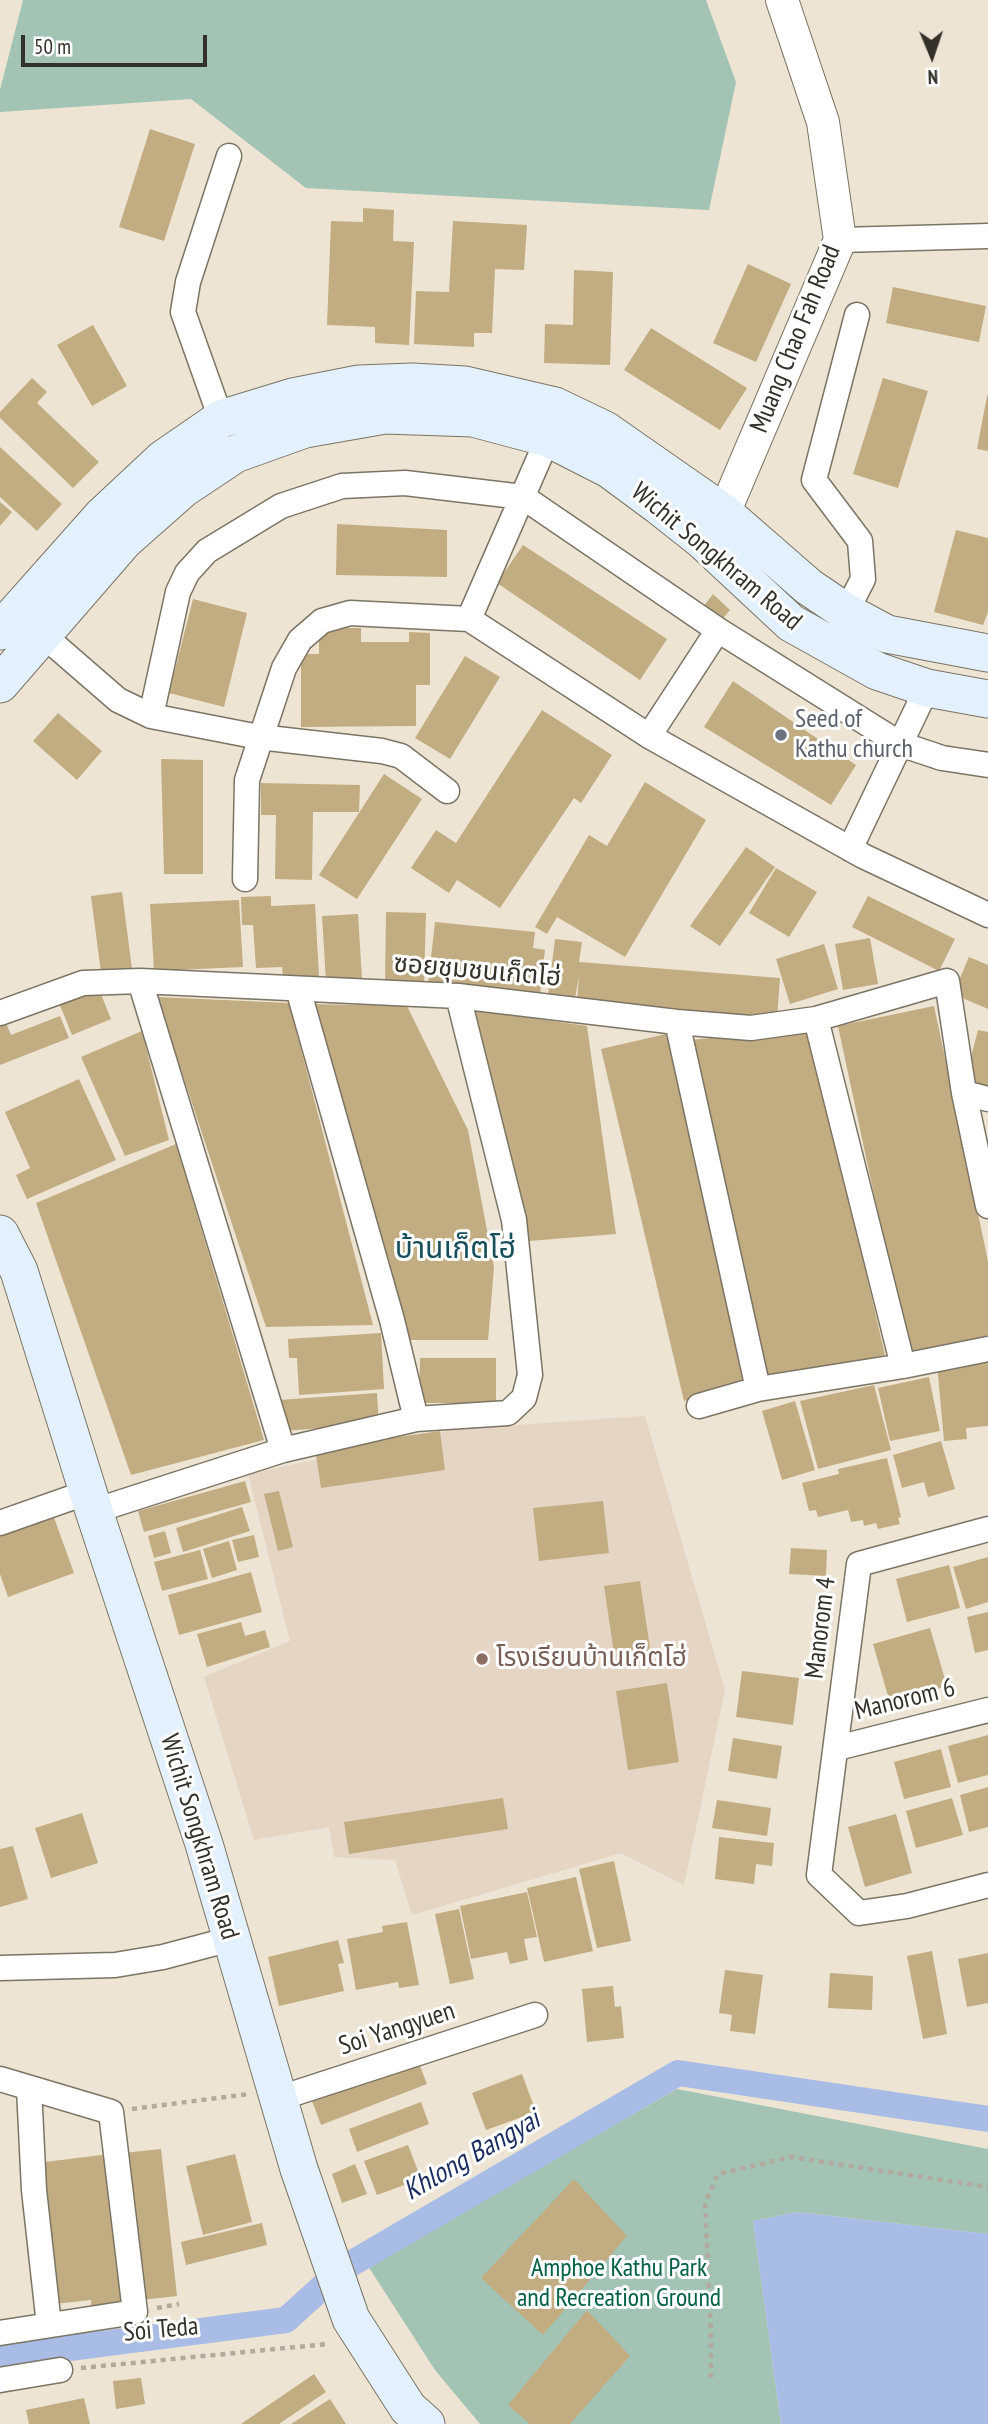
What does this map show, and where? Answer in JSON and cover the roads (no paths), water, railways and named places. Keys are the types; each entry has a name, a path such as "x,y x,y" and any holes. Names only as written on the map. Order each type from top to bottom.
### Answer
{"main road":[{"name":"Wichit Songkhram Road","path":"0,631 102,516 163,459 221,419 293,397 359,384 412,382 465,385 555,406 605,430 713,526 791,623 877,671 927,688 988,699"},
{"name":"Wichit Songkhram Road","path":"0,684 124,541 184,488 235,454 305,429 385,415 473,418 548,438 713,526 846,612 887,634 988,653"},
{"name":"Wichit Songkhram Road","path":"0,1234 19,1271 91,1501 204,1844 275,2093 318,2226 339,2332 426,2424"}],"street":[{"name":"Muang Chao Fah Road","path":"713,526 840,240 823,122 782,0"},
{"path":"221,419 183,312 188,282 229,156"},
{"path":"840,240 988,236"},
{"path":"846,612 863,579 860,541 814,480 857,315"},
{"path":"469,618 548,438"},
{"path":"151,716 178,592 187,573 207,551 281,506 342,486 405,483 523,497 718,630 900,744 942,758 988,765"},
{"path":"245,879 247,780 284,668 300,640 321,621 350,613 469,618 649,736 850,849 988,915"},
{"path":"649,736 718,630"},
{"path":"43,635 118,700 151,716 259,737 382,751 401,756 447,791"},
{"path":"850,849 927,688"},
{"path":"140,981 283,1450"},
{"name":"ซอยชุมชนเก็ตโฮ่","path":"0,1013 83,983 140,981 458,996 677,1023 751,1028 816,1019 947,981 964,1093"},
{"path":"298,989 393,1320 416,1419"},
{"path":"0,1523 283,1450 416,1419 508,1412 524,1398 530,1375 514,1220 458,996"},
{"path":"816,1019 902,1366"},
{"path":"677,1023 758,1389"},
{"path":"988,1099 964,1093 988,1206"},
{"path":"699,1406 758,1389 988,1349"},
{"name":"Manorom 4","path":"837,1748 859,1564 988,1529"},
{"name":"Manorom 6","path":"837,1748 988,1710"},
{"path":"837,1748 819,1875 859,1913 907,1906 988,1885"},
{"path":"0,1968 115,1965 163,1957 231,1939"},
{"name":"Soi Yangyuen","path":"275,2093 535,2015"},
{"path":"0,2080 111,2112 135,2312 0,2333"},
{"path":"29,2088 34,2190 50,2325"},
{"path":"0,2380 60,2370"}],"water":[{"path":"797,2212 988,2234 988,2424 781,2424 753,2221"}],"waterway":[{"name":"Khlong Bangyai","path":"0,2357 286,2320 342,2269 678,2073 988,2119"}],"place":[{"name":"Seed of Kathu church","path":"781,735"},
{"name":"โรงเรียนบ้านเก็ตโฮ่","path":"482,1659"}],"district":[{"name":"บ้านเก็ตโฮ่","path":"455,1249"}],"park label":[{"name":"Amphoe Kathu Park and Recreation Ground","path":"619,2284"}]}
